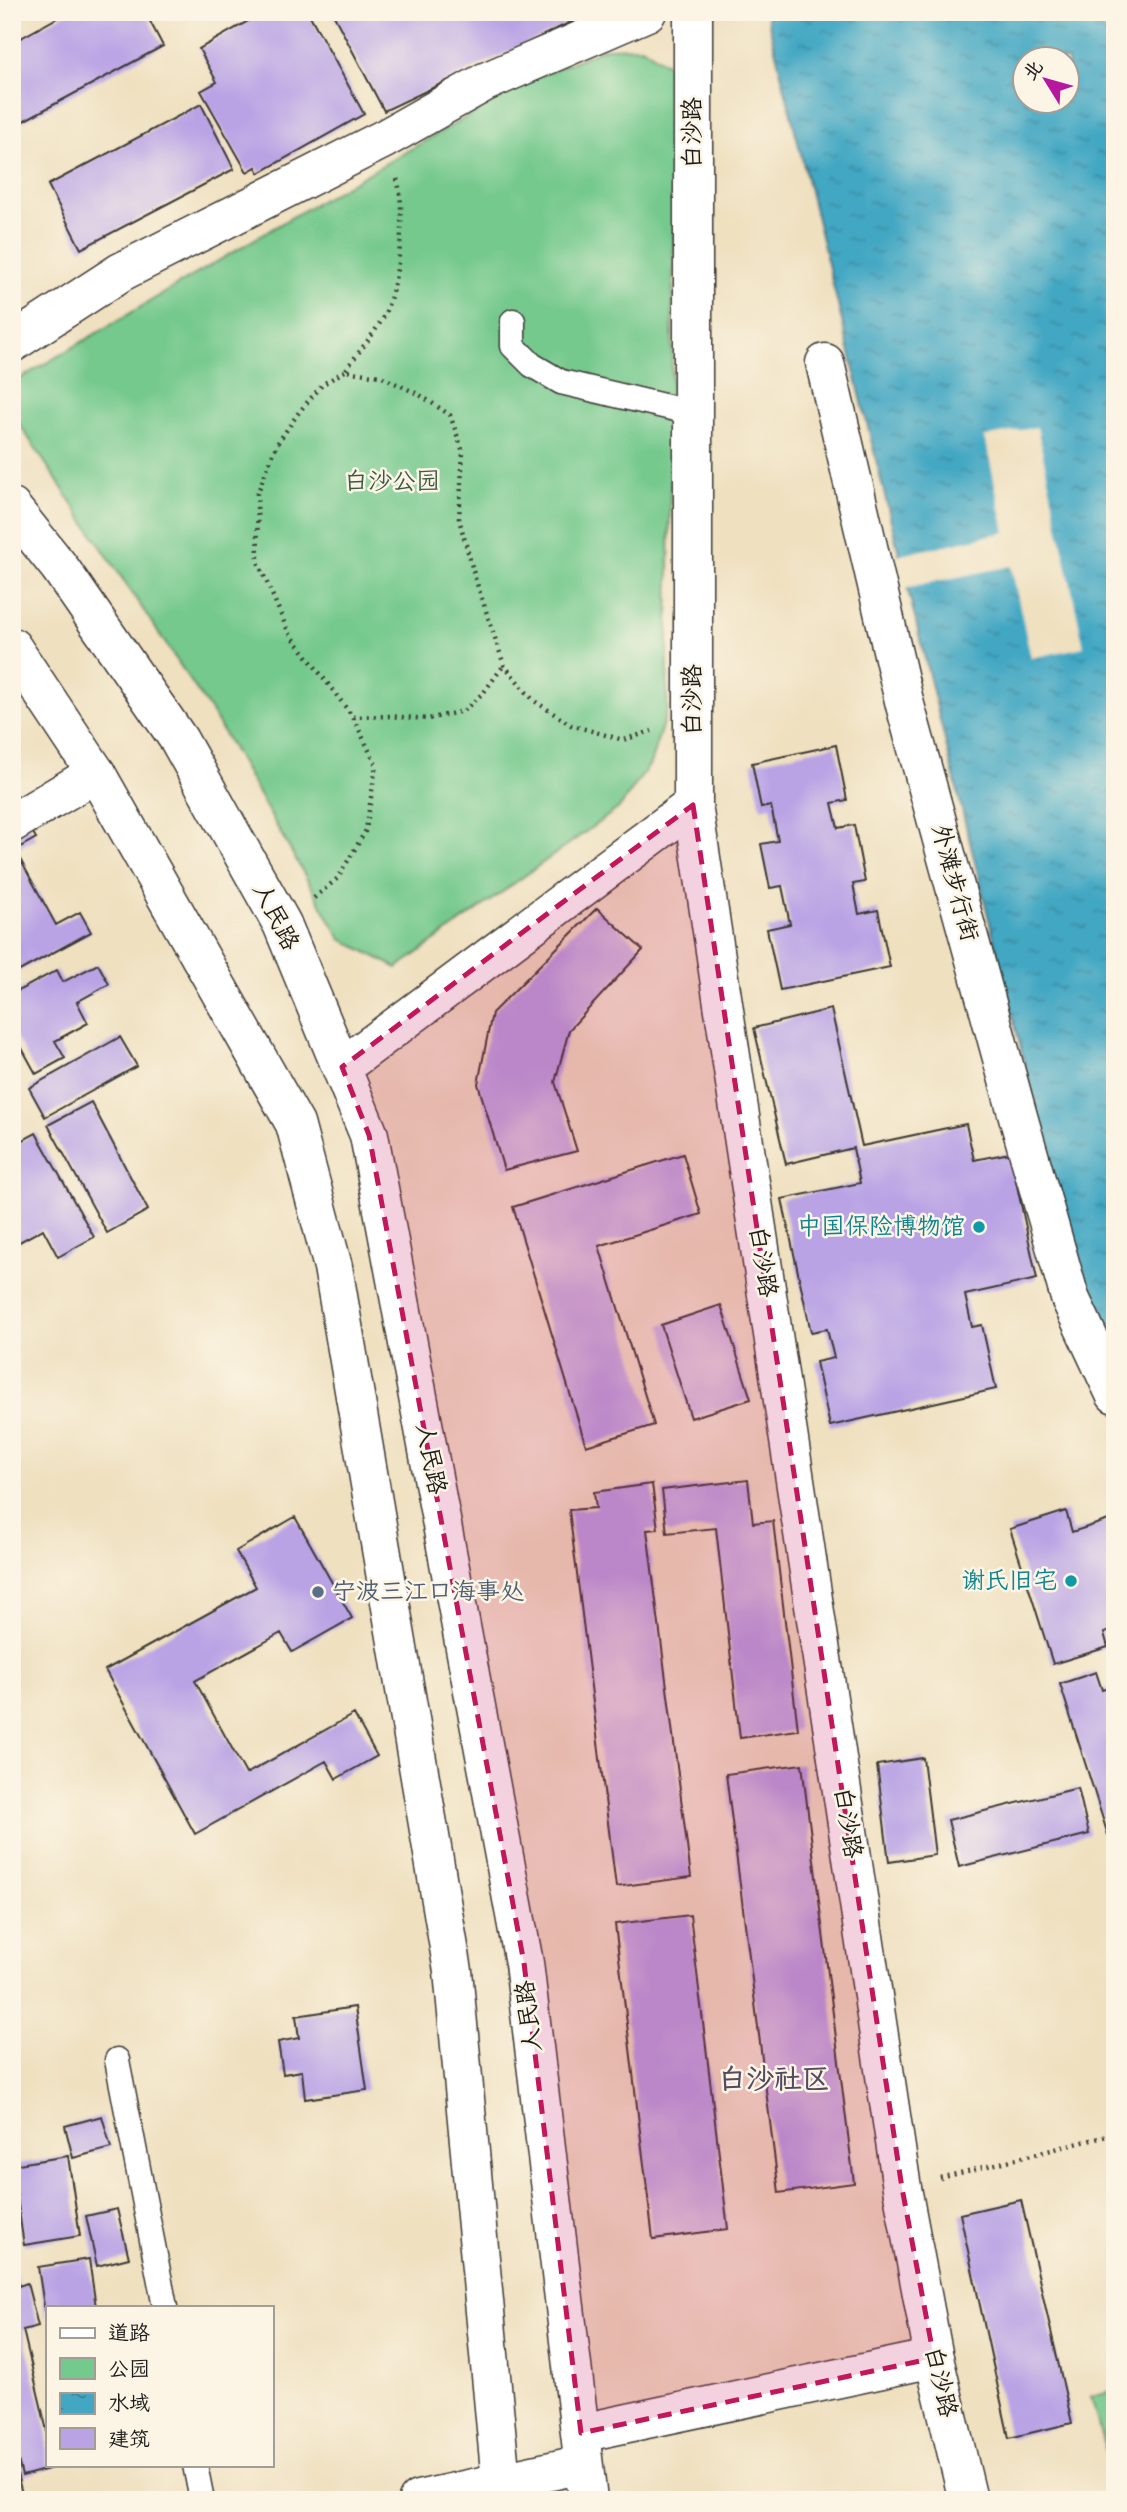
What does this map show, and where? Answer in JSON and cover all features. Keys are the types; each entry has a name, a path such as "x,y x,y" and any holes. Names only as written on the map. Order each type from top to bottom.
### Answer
{"street":[{"path":"12,343 121,272 384,139 485,82 647,12"},
{"name":"白沙路","path":"693,12 693,805 902,2188 934,2358 968,2500"},
{"name":"外滩步行街","path":"825,363 905,705 1019,1120 1070,1297 1115,1394"},
{"name":"人民路","path":"12,508 60,568 179,740 282,924 369,1135 524,1963 584,2466"},
{"path":"12,647 96,773 295,1124 333,1267 453,1971 503,2491"},
{"path":"12,822 96,773"},
{"path":"342,1067 693,805"},
{"path":"418,2500 503,2491 934,2358"}],"lane":[{"path":"513,321 513,346 532,365 561,382 693,413"},
{"path":"117,2060 165,2306"},
{"path":"195,2466 202,2500"}],"path":[{"path":"282,924 338,878 366,830 376,765 353,717 288,631 258,562 257,494 276,444 299,412 323,384 345,371 382,321 398,267 401,227 398,183 384,139"},
{"path":"345,371 380,376 450,415 463,452 459,519 475,578 504,665 533,699 571,725 622,740 693,719"},
{"path":"353,717 428,719 463,711 484,692 504,665"},
{"path":"902,2188 1115,2134"}],"highlighted area":[{"path":"693,805 902,2188 934,2358 581,2433 524,1963 369,1135 342,1067"}],"green space":[{"name":"白沙公园","path":"642,47 676,71 667,710 650,764 620,807 397,968 341,939 214,716 12,413 12,402 18,380 292,217 533,79 605,48"},
{"path":"1115,2390 1115,2488 1091,2396"}],"water":[{"path":"766,12 1115,12 1115,1349 1072,1257"}],"pier":[{"path":"1037,427 1084,647 1031,658 1011,566 904,588 896,556 1005,532 985,437"}],"building":[{"path":"68,12 145,12 163,46 12,127 12,43"},
{"path":"264,12 308,12 364,114 259,173 256,167 247,172 201,91 217,82 199,49"},
{"path":"332,12 592,12 384,111"},
{"path":"201,104 234,169 81,249 48,185"},
{"path":"836,745 847,800 832,803 838,828 854,825 865,882 853,884 859,914 878,910 890,967 780,990 767,929 790,924 782,886 770,888 761,844 778,841 771,806 761,808 752,763"},
{"path":"27,822 36,838 15,850 56,925 80,912 91,932 12,975 12,830"},
{"path":"597,908 643,950 569,1030 555,1082 577,1151 504,1170 478,1084 492,1013"},
{"path":"98,964 109,984 77,1002 88,1023 55,1041 65,1058 36,1074 12,1030 12,994 57,970 63,982"},
{"path":"831,1009 862,1146 966,1124 974,1160 1010,1153 1037,1279 965,1295 972,1327 982,1325 996,1389 830,1426 816,1362 834,1358 827,1329 811,1332 782,1199 860,1183 853,1148 786,1164 754,1028"},
{"path":"120,1037 137,1066 45,1117 29,1088"},
{"path":"91,1102 148,1210 107,1233 48,1125"},
{"path":"36,1133 94,1237 58,1257 43,1229 12,1246 12,1146"},
{"path":"683,1154 701,1214 599,1246 654,1425 586,1446 513,1207"},
{"path":"721,1305 751,1399 691,1418 661,1325"},
{"path":"748,1480 753,1523 773,1521 798,1730 740,1738 716,1528 667,1533 662,1490"},
{"path":"652,1484 658,1529 647,1530 691,1877 616,1887 569,1510 596,1508 594,1492"},
{"name":"谢氏旧宅","path":"1066,1511 1072,1532 1115,1518 1115,1629 1104,1633 1108,1647 1053,1664 1010,1529"},
{"path":"295,1517 352,1618 292,1652 281,1633 195,1681 246,1774 354,1714 377,1756 336,1779 326,1761 195,1834 105,1670 256,1587 236,1551"},
{"path":"1096,1672 1102,1690 1115,1686 1115,1833 1108,1835 1060,1684"},
{"path":"923,1758 935,1855 889,1862 877,1765"},
{"path":"802,1764 854,2183 779,2193 726,1774"},
{"path":"1078,1788 1089,1834 959,1867 948,1820"},
{"path":"690,1915 728,2229 653,2239 615,1924"},
{"path":"355,2007 367,2090 305,2099 302,2071 283,2074 278,2042 299,2038 296,2016"},
{"path":"102,2116 111,2148 73,2158 65,2126"},
{"path":"68,2156 80,2236 24,2245 12,2165"},
{"path":"1021,2200 1072,2423 1009,2438 960,2214"},
{"path":"117,2209 129,2258 97,2266 86,2216"},
{"path":"89,2259 96,2306 46,2306 46,2319 38,2267"},
{"path":"12,2263 19,2286 27,2283 38,2326 23,2330 46,2427 46,2466 56,2467 22,2476 12,2436"},
{"path":"12,2453 22,2494 12,2496"}],"place":[{"name":"中国保险博物馆","path":"979,1227"},
{"name":"谢氏旧宅","path":"1071,1581"},
{"name":"宁波三江口海事处","path":"318,1592"}],"district":[{"name":"白沙社区","path":"774,2080"}]}
